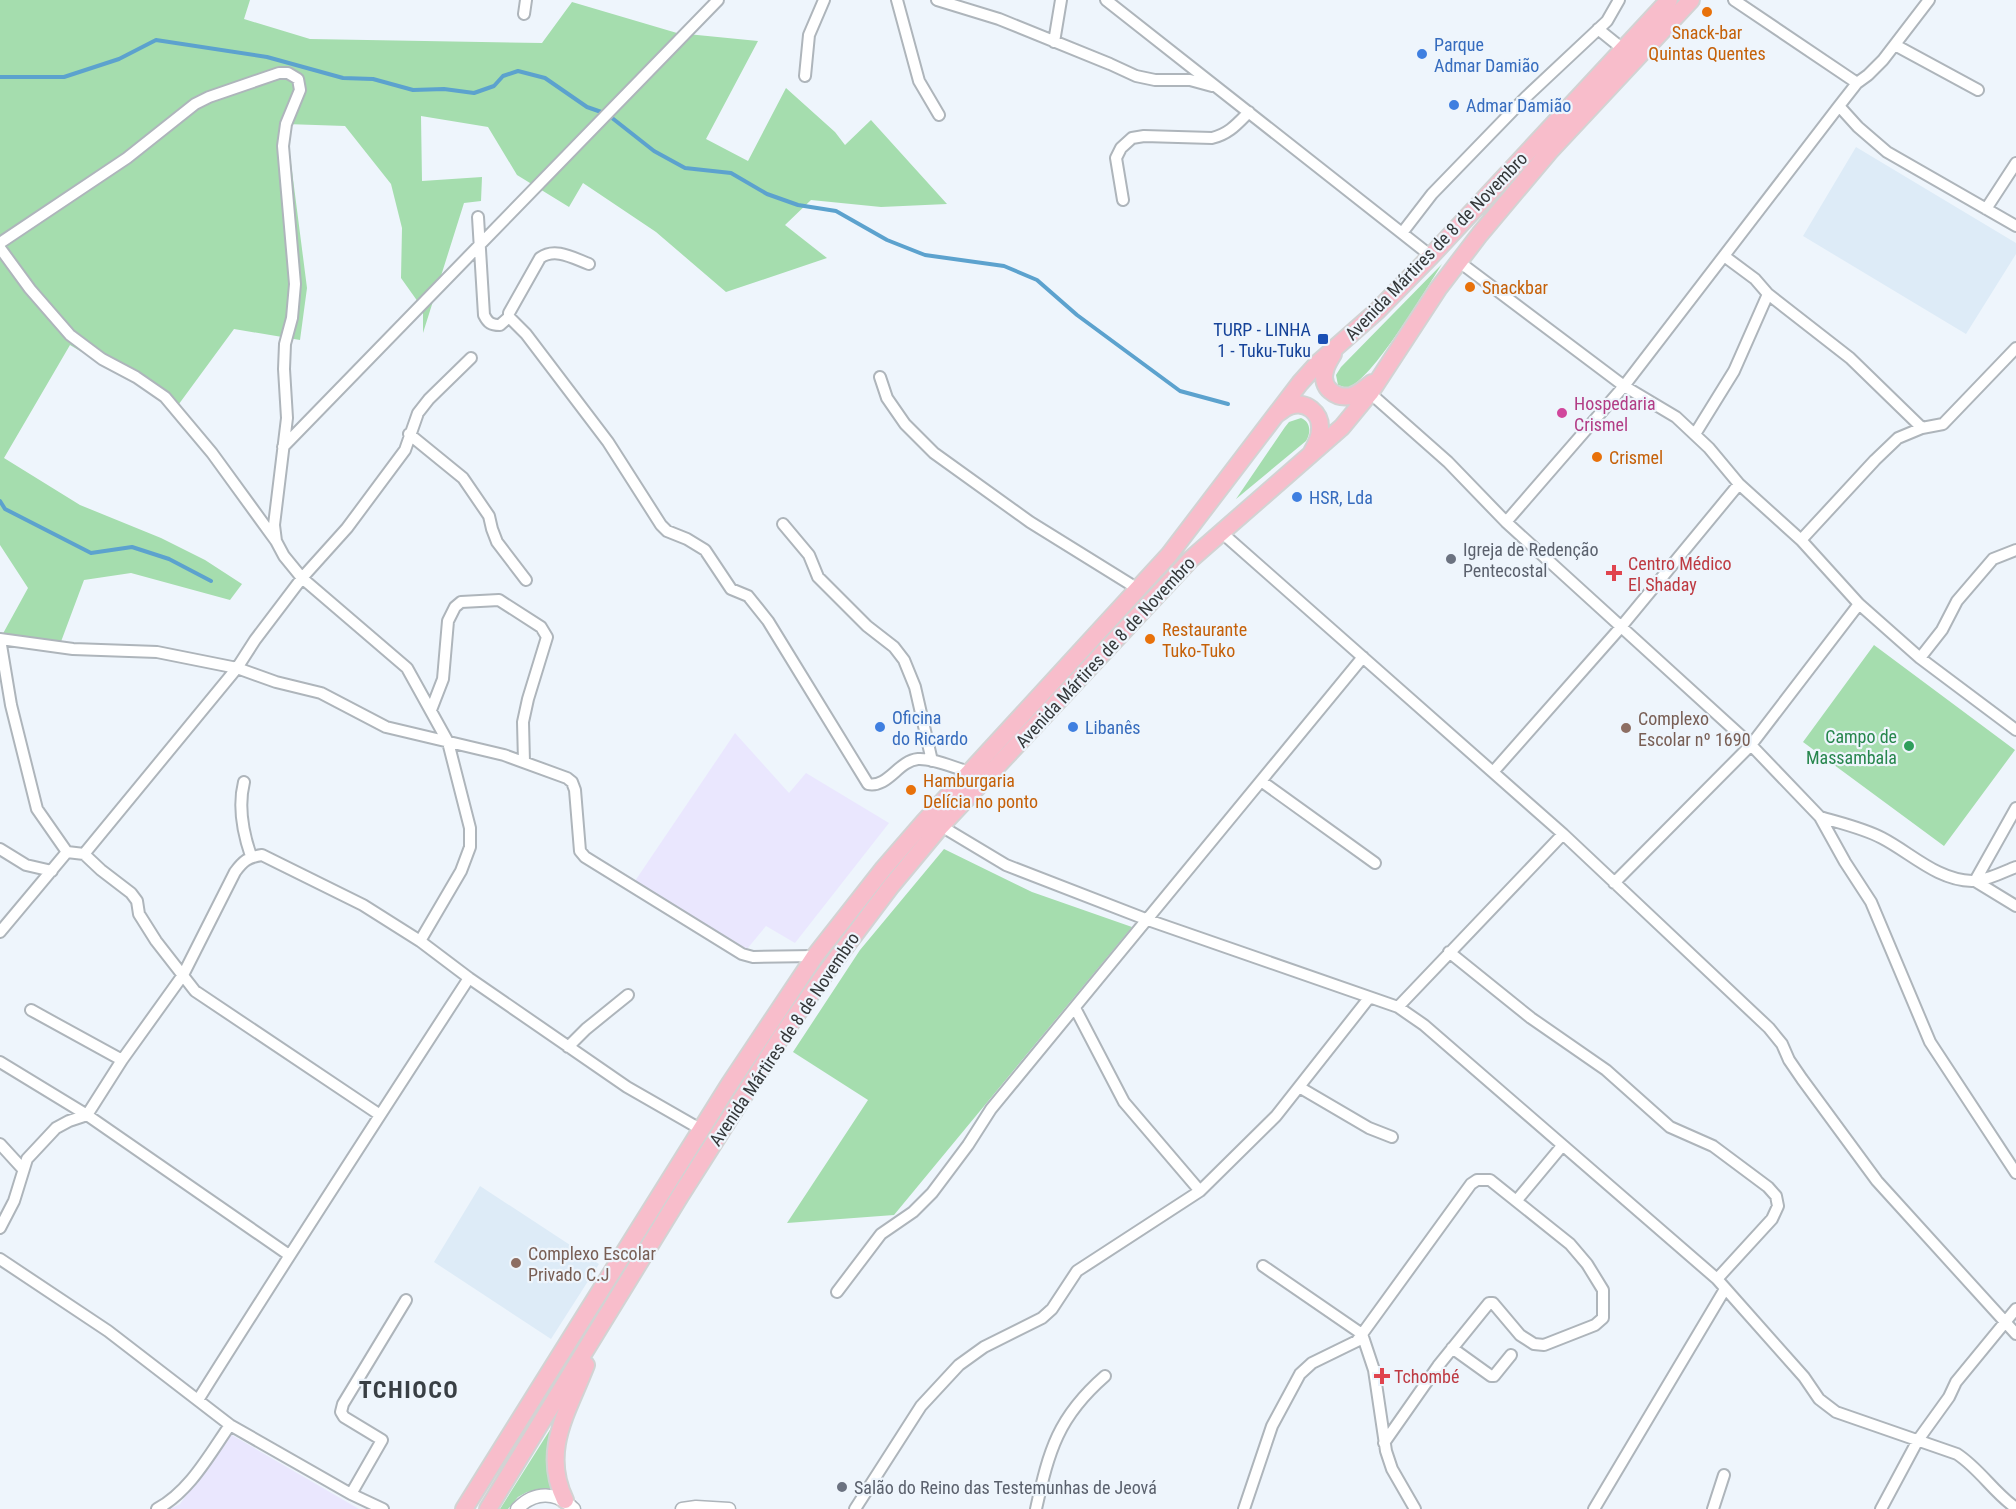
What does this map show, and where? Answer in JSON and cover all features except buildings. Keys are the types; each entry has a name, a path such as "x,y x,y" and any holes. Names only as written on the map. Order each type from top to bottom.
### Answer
{"main road":[{"name":"Avenida Mártires de 8 de Novembro","path":"464,1509 757,1042 815,956 884,868 1138,589 1199,518 1300,383 1377,311 1431,256 1669,0"},
{"name":"Avenida Mártires de 8 de Novembro","path":"488,1509 796,1014 863,922 941,826 1147,604 1191,559 1342,428 1370,393 1458,261 1549,152 1691,0"},
{"path":"1336,347 1324,372 1324,382 1334,394 1342,397 1358,394 1381,376"},
{"path":"1274,416 1290,406 1301,404 1310,407 1321,427 1319,438 1308,458"},
{"path":"570,1505 555,1472 555,1447 601,1325"}],"street":[{"path":"524,14 526,0"},
{"path":"283,447 718,0"},
{"path":"805,76 809,35 824,0"},
{"path":"897,0 919,81 939,115"},
{"path":"937,0 999,20 1136,76 1155,80 1190,80 1218,88"},
{"path":"1054,42 1061,0"},
{"path":"1106,0 1431,256"},
{"path":"1402,233 1432,194 1526,97 1607,21 1618,0"},
{"path":"1734,0 1857,83"},
{"path":"1506,522 1624,386 1857,83 1868,75 1929,0"},
{"path":"1598,28 1624,50"},
{"path":"1894,45 1978,90"},
{"path":"0,243 127,158 208,97 279,73 298,79 300,90 286,124 283,146 295,284 292,318 285,344 286,418 274,525 276,542"},
{"path":"1839,106 1858,128 1887,152 2016,226"},
{"path":"1123,200 1116,158 1121,148 1132,138 1144,136 1212,138 1231,130 1249,112"},
{"path":"1986,209 2016,163"},
{"path":"478,218 484,315 487,322 492,325 500,325 509,317 509,313 540,258 546,253 555,252 589,264"},
{"path":"0,248 30,289 70,335 102,359 136,377 165,397 176,408 212,453 302,578 407,668 448,742 470,828 470,847 461,871 420,941"},
{"path":"1724,256 1755,279 1768,294 1850,357 1922,428"},
{"path":"1458,261 1624,386 1676,417 1695,434 1739,484 1801,540 1859,604 1920,658 2016,730"},
{"path":"1695,434 1734,371 1768,294"},
{"path":"509,317 526,334 608,442 661,525 667,531 705,550 731,589 748,596 761,613 868,784 875,785 882,782 901,766 919,759 970,772"},
{"path":"1801,540 1898,438 1922,428 1943,424 2016,348"},
{"path":"84,854 237,668 255,640 302,578 347,528 405,450 418,413 471,358"},
{"path":"880,376 887,398 905,423 934,453 963,471 1030,522 1138,589"},
{"path":"1370,393 1448,462 1506,522 1751,745 1820,816 1845,862 1871,902 1930,1042 2014,1166"},
{"path":"409,434 463,478 489,516 497,542 526,580"},
{"path":"1493,772 1621,627 1739,484"},
{"path":"783,524 809,555 818,577 867,626 894,647 904,660 915,687 932,761"},
{"path":"1221,532 1563,834 1769,1028 1782,1044 1802,1079 1877,1181 2016,1334"},
{"path":"1920,658 1942,630 1958,601 1993,559 2016,550"},
{"path":"431,710 443,679 448,621 455,607 461,602 489,599 506,603 541,627 547,637 523,722 524,762"},
{"path":"1614,883 1751,745 1859,604"},
{"path":"381,1115 195,991 151,932 131,892 84,854 67,852 37,808 11,705 0,639 73,649 157,652 237,668 276,682 321,693 386,727 504,754 567,778 572,782 575,790 580,851 585,857 742,954 753,957 815,956"},
{"path":"837,1292 881,1234 913,1212 932,1193 968,1145 991,1109 1363,657"},
{"path":"1261,781 1375,863"},
{"path":"244,782 241,794 245,837 252,856"},
{"path":"1975,881 2016,808"},
{"path":"1820,816 1879,836 1932,870 1957,880 1975,881 2016,867"},
{"path":"941,826 1006,865 1148,920 1398,1007 1424,1025 1717,1280 1804,1377 1819,1399 1836,1412 1958,1454 1971,1463 2006,1501 2016,1508"},
{"path":"1398,1007 1563,834"},
{"path":"0,849 26,865 52,870"},
{"path":"0,932 67,852"},
{"path":"0,1228 14,1201 22,1168 27,1158 56,1128 87,1115 122,1059 183,975 235,872 252,856 262,855 363,904 420,941 469,978 627,1087 702,1130"},
{"path":"1975,881 2016,906"},
{"path":"1449,952 1531,1018 1606,1070 1670,1127 1713,1146 1768,1187 1776,1196 1778,1206 1772,1219 1717,1280"},
{"path":"198,1400 469,978"},
{"path":"568,1047 586,1029 628,995"},
{"path":"855,1509 921,1406 959,1365 984,1347 1042,1318 1052,1309 1077,1271 1200,1191 1276,1116 1369,998"},
{"path":"1075,1008 1124,1102 1200,1191"},
{"path":"31,1010 122,1059"},
{"path":"0,1062 87,1115 289,1255"},
{"path":"1299,1087 1369,1128 1392,1137"},
{"path":"0,1144 22,1168"},
{"path":"1517,1200 1562,1146"},
{"path":"1244,1509 1272,1426 1300,1374 1312,1363 1357,1341 1472,1184 1477,1180 1490,1180 1570,1244 1587,1264 1604,1294 1604,1318 1601,1322 1544,1345 1534,1344 1520,1335 1493,1303 1489,1303 1452,1348 1384,1443"},
{"path":"0,1259 108,1331 230,1425 351,1494 383,1509"},
{"path":"1263,1266 1362,1334 1374,1370 1384,1443 1392,1469 1415,1509"},
{"path":"1594,1509 1725,1288"},
{"path":"351,1494 382,1440 344,1417 341,1412 343,1404 406,1300"},
{"path":"1881,1509 1918,1440 1949,1397 1963,1372 2016,1309"},
{"path":"1452,1348 1491,1377 1511,1355"},
{"path":"1036,1509 1049,1455 1059,1432 1089,1391 1105,1376"},
{"path":"158,1509 172,1501 185,1488 230,1425"},
{"path":"1713,1509 1724,1475"},
{"path":"517,1509 537,1496 552,1496 570,1505"},
{"path":"681,1509 696,1507 729,1509"}],"shaded area":[{"path":"1856,147 2016,243 2016,254 1966,334 1803,236"},
{"path":"735,733 789,793 806,773 889,823 795,943 766,926 747,949 635,881"},
{"name":"Complexo Escolar Privado C.J","path":"480,1186 599,1264 551,1339 434,1262"},
{"path":"230,1434 359,1509 170,1509 180,1504"}],"green space":[{"path":"0,0 250,0 244,19 310,39 542,43 572,2 677,33 758,41 706,139 748,161 786,88 835,132 845,145 871,120 947,204 881,207 811,200 785,225 827,258 726,292 656,232 583,183 569,207 517,175 488,127 421,116 422,181 482,177 481,201 464,203 423,333 423,309 401,278 402,228 391,184 345,126 286,124 307,288 300,340 234,329 176,408 70,345 4,458 80,505 161,538 205,560 242,584 230,600 131,573 84,580 59,647 0,639 28,588 0,545"},
{"path":"1442,264 1398,333 1370,369 1358,382 1347,388 1338,385 1336,375 1341,367"},
{"path":"1301,418 1307,422 1309,428 1306,441 1236,499 1289,422"},
{"name":"Campo de Massambala","path":"1874,645 2015,750 1944,846 1803,742"},
{"path":"944,849 1032,892 1132,927 894,1215 787,1223 868,1100 793,1052 860,950"},
{"path":"553,1425 547,1456 551,1488 527,1492 518,1497 508,1509 500,1509"}],"waterway":[{"path":"0,77 64,77 119,59 156,40 267,57 343,78 373,79 413,90 444,89 474,93 494,86 503,76 518,71 545,78 587,107 607,114 654,151 685,168 731,173 767,194 798,205 836,211 887,240 925,255 1004,266 1037,280 1077,315 1180,391 1228,404"},
{"path":"0,501 5,509 91,553 132,547 169,559 211,581"}],"place":[{"name":"Snack-bar Quintas Quentes","path":"1707,12"},
{"name":"Parque Admar Damião","path":"1422,54"},
{"name":"Admar Damião","path":"1454,105"},
{"name":"Snackbar","path":"1470,287"},
{"name":"TURP - LINHA 1 - Tuku-Tuku","path":"1323,339"},
{"name":"Hospedaria Crismel","path":"1562,413"},
{"name":"Crismel","path":"1597,457"},
{"name":"HSR, Lda","path":"1297,497"},
{"name":"Igreja de Redenção Pentecostal","path":"1451,559"},
{"name":"Centro Médico El Shaday","path":"1614,573"},
{"name":"Restaurante Tuko-Tuko","path":"1150,639"},
{"name":"Oficina do Ricardo","path":"880,727"},
{"name":"Libanês","path":"1073,727"},
{"name":"Complexo Escolar nº 1690","path":"1626,728"},
{"name":"Campo de Massambala","path":"1909,746"},
{"name":"Hamburgaria Delícia no ponto","path":"911,790"},
{"name":"Complexo Escolar Privado C.J","path":"516,1263"},
{"name":"Tchombé","path":"1382,1376"},
{"name":"Salão do Reino das Testemunhas de Jeová","path":"842,1487"}],"district":[{"name":"TCHIOCO","path":"409,1390"}]}
